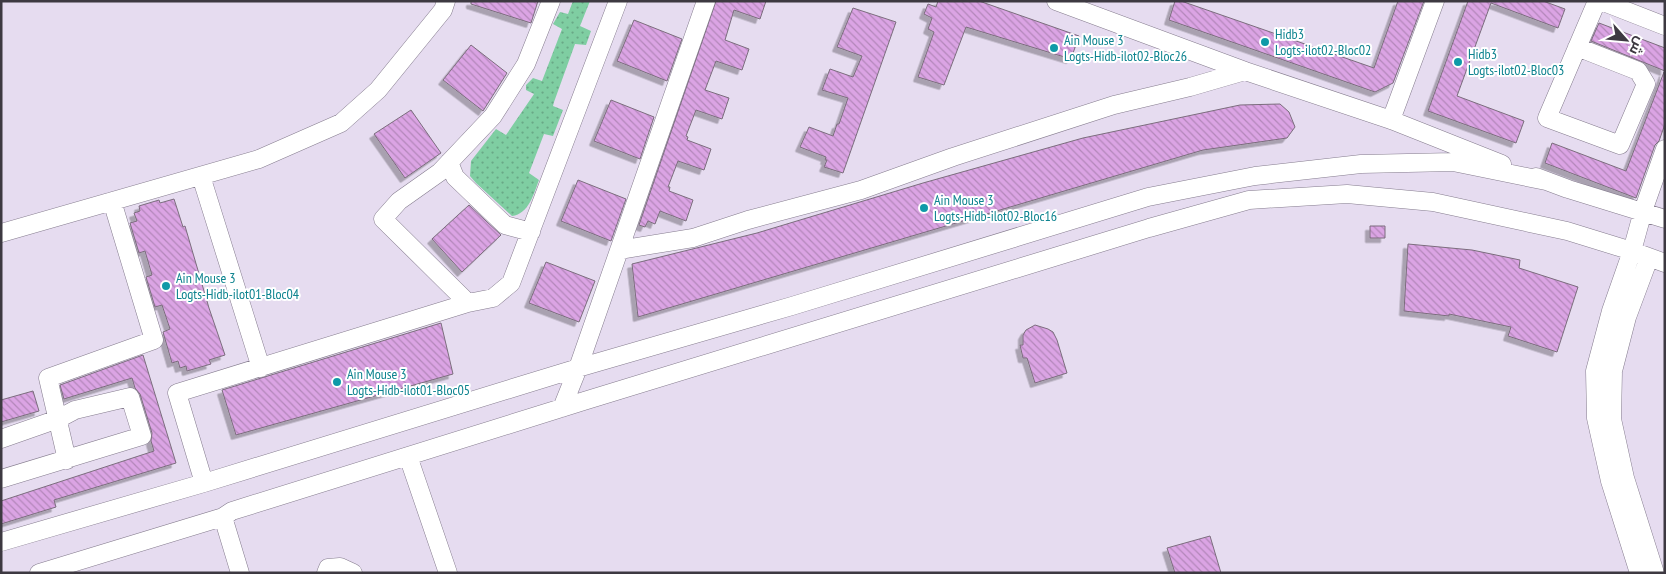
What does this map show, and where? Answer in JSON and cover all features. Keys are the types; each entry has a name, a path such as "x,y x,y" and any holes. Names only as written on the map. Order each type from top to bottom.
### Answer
{"street":[{"path":"1,233 259,159 341,123 378,90 443,10 446,1"},
{"path":"468,303 383,219 399,202 440,172 494,116 526,64 552,1"},
{"path":"204,482 178,393 468,303 493,298 511,283 618,1"},
{"path":"562,408 578,368 706,1"},
{"path":"1391,120 1435,1"},
{"path":"1577,47 1638,71 1646,84 1620,145 1547,118 1577,47 1599,1 1665,26"},
{"path":"1067,3 1245,71 1391,120 1568,189 1665,219"},
{"path":"619,250 693,238 748,220 861,190 953,157 1114,105 1190,87 1245,71"},
{"path":"1639,573 1608,472 1596,418 1595,371 1611,311 1665,149"},
{"path":"449,162 455,177 505,225 530,232"},
{"path":"1,542 578,368 792,306 1148,197 1255,176 1360,164 1453,162 1546,181"},
{"path":"201,176 261,368"},
{"path":"39,573 223,517 232,511 562,408 1149,228 1249,200 1347,194 1433,202 1567,231 1632,251 1657,261 1627,317 1613,371 1612,419 1625,478 1655,573"},
{"path":"67,460 48,378 154,340 112,202"},
{"path":"1,439 58,419 75,410 130,397 142,436 1,479"},
{"path":"408,456 448,573"},
{"path":"223,517 240,573"},
{"path":"326,573 328,568 340,567 354,573"}],"green space":[{"path":"573,1 590,1 580,26 591,31 586,45 575,44 553,106 563,110 553,136 544,134 529,173 539,180 533,197 523,211 512,216 470,176 471,161 496,129 506,135 534,94 526,90 526,85 533,78 542,81 562,29 553,24 560,12 568,14"}],"building":[{"path":"471,1 538,1 531,23 471,4"},
{"path":"716,1 766,1 760,19 734,10 725,40 749,49 742,70 716,61 705,90 729,98 722,119 696,110 686,136 688,137 687,140 711,149 704,170 678,161 668,187 670,187 669,191 693,200 686,221 660,211 655,224 648,221 645,227 639,225"},
{"name":"Ain Mouse 3 Logts-Hidb-ilot02-Bloc26","path":"938,1 979,1 1079,36 1071,59 966,27 944,85 918,77 934,32 928,29 932,18 924,14 928,4 936,7"},
{"name":"Hidb3 Logts-ilot02-Bloc02","path":"1175,1 1181,1 1374,68 1398,1 1424,1 1393,83 1375,92 1169,20"},
{"name":"Hidb3 Logts-ilot02-Bloc03","path":"1468,1 1543,1 1565,9 1558,28 1491,3 1457,96 1524,121 1516,143 1428,111"},
{"path":"853,8 896,22 843,173 824,167 827,160 825,160 826,157 800,147 809,127 833,136 837,124 839,124 848,98 822,90 830,69 853,77 862,56 837,47"},
{"path":"634,20 682,39 667,81 617,61"},
{"path":"1599,23 1665,48 1665,71 1591,41"},
{"path":"471,45 507,73 483,111 443,80"},
{"path":"1664,72 1665,124 1659,141 1655,145 1636,198 1545,163 1552,143 1626,171"},
{"path":"611,100 654,117 640,159 594,141"},
{"name":"Ain Mouse 3 Logts-Hidb-ilot02-Bloc16","path":"1280,104 1289,112 1295,127 1287,138 1203,150 638,317 632,264 757,233 923,183 1083,138 1240,105"},
{"path":"411,110 441,153 405,178 374,134"},
{"path":"578,180 626,199 611,241 561,221"},
{"name":"Ain Mouse 3 Logts-Hidb-ilot01-Bloc04","path":"174,199 183,227 185,226 225,355 209,360 211,364 187,371 186,366 180,368 178,361 172,363 163,332 170,329 162,305 155,307 146,277 152,275 145,251 139,253 130,223 137,221 134,213 140,211 139,206 159,200 160,203"},
{"path":"469,205 501,235 462,272 432,239"},
{"path":"1370,226 1385,226 1385,238 1370,238"},
{"path":"1408,244 1472,250 1520,260 1519,268 1578,287 1557,352 1508,336 1511,327 1449,314 1449,316 1404,311"},
{"path":"546,262 595,281 579,322 529,303"},
{"name":"Ain Mouse 3 Logts-Hidb-ilot01-Bloc05","path":"441,323 453,374 236,435 222,390"},
{"path":"1035,325 1053,332 1067,373 1035,383 1027,358 1023,358 1020,345 1023,345 1023,335 1026,330"},
{"path":"143,355 176,463 54,500 56,507 1,524 1,501 154,451 151,441 152,433 140,394 135,388 132,378 64,399 60,385"},
{"path":"33,391 39,411 1,422 1,400"},
{"path":"1210,536 1221,573 1175,573 1167,548"}],"place":[{"name":"Hidb3 Logts-ilot02-Bloc02","path":"1265,42"},
{"name":"Ain Mouse 3 Logts-Hidb-ilot02-Bloc26","path":"1054,48"},
{"name":"Hidb3 Logts-ilot02-Bloc03","path":"1458,62"},
{"name":"Ain Mouse 3 Logts-Hidb-ilot02-Bloc16","path":"924,208"},
{"name":"Ain Mouse 3 Logts-Hidb-ilot01-Bloc04","path":"166,286"},
{"name":"Ain Mouse 3 Logts-Hidb-ilot01-Bloc05","path":"337,382"}]}
